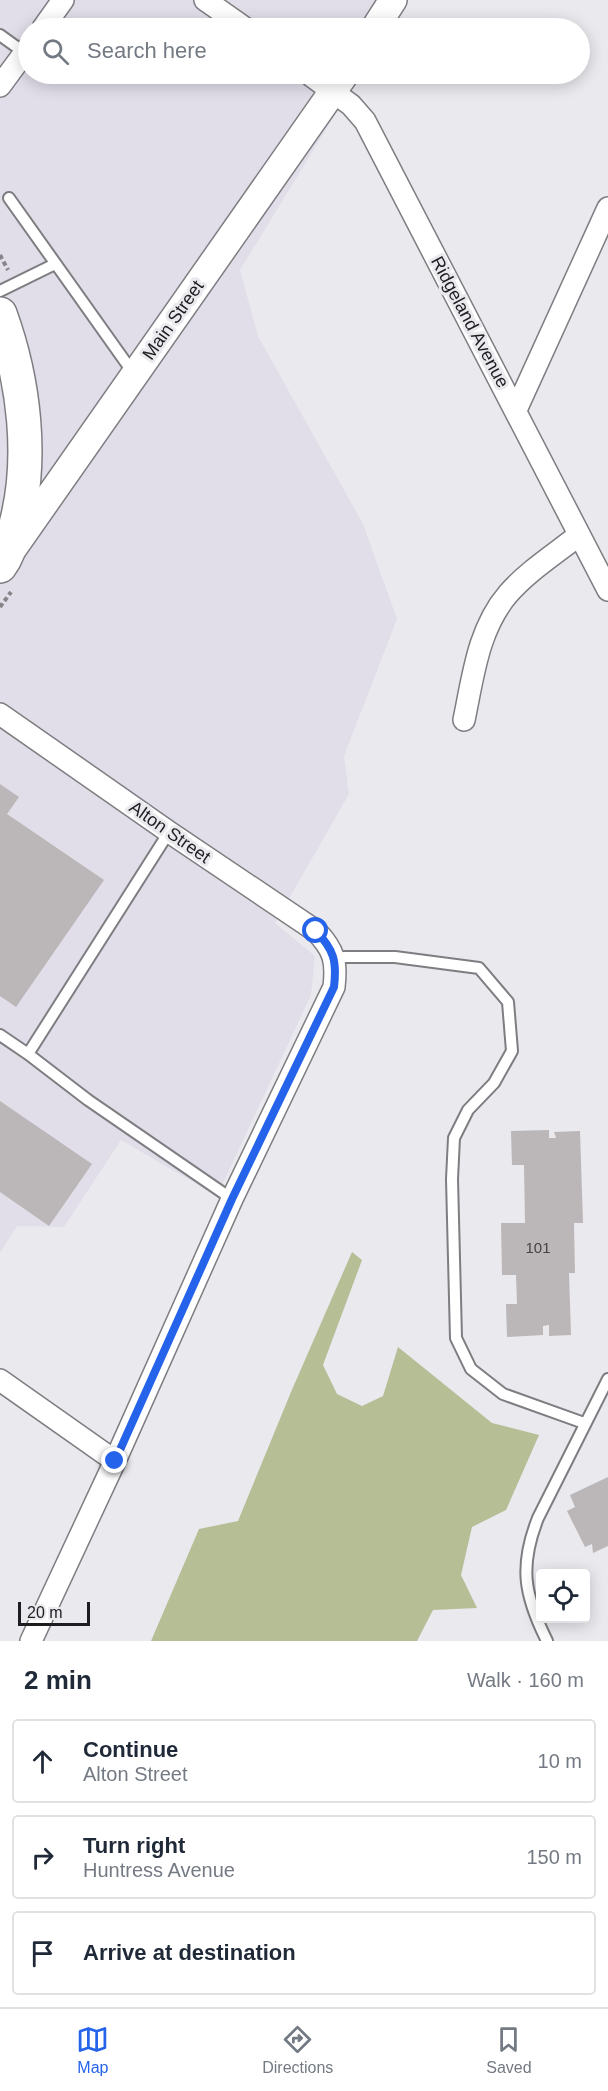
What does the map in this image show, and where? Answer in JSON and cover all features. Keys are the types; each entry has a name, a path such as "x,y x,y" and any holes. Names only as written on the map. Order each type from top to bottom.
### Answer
{"main road":[{"path":"0,314 17,378 24,432 23,485 18,516 4,561"}],"street":[{"path":"50,18 63,0"},
{"path":"205,0 231,18"},
{"path":"381,18 393,0"},
{"path":"0,86 18,62"},
{"name":"Main Street","path":"4,561 338,84"},
{"name":"Ridgeland Avenue","path":"340,84 351,105 365,121 608,590"},
{"path":"516,410 608,207"},
{"path":"464,720 478,655 494,614 507,595 524,579 579,535"},
{"name":"Alton Street","path":"0,714 316,931 327,943 334,957"},
{"path":"31,1641 115,1461 232,1199 334,987 336,969 334,957"},
{"path":"0,1380 115,1461"}],"lane":[{"path":"0,34 18,45"},
{"path":"9,198 134,374"},
{"path":"0,291 55,264"},
{"path":"28,1054 169,832"},
{"path":"334,957 395,957 479,968 508,1002 512,1051 494,1083 468,1110 454,1138 452,1179 456,1338 471,1369 503,1394 584,1424"},
{"path":"0,1035 88,1100 232,1199"},
{"path":"547,1641 528,1595 525,1568 528,1542 608,1378"}],"shaded area":[{"path":"0,0 405,0 394,18 18,18 18,84 354,84 240,270 258,336 363,524 397,619 344,756 349,794 275,923 315,956 311,995 217,1196 121,1140 64,1227 17,1226 0,1253"}],"green space":[{"path":"352,1252 362,1260 323,1365 337,1394 362,1406 383,1396 398,1347 492,1423 539,1435 506,1510 472,1527 461,1575 477,1608 433,1610 417,1641 151,1641 199,1529 238,1521"}],"building":[{"path":"0,784 19,797 7,814 104,880 16,1007 0,996"},
{"path":"0,1101 92,1164 49,1226 0,1192"},
{"path":"549,1130 549,1138 556,1138 554,1132 580,1131 583,1223 574,1223 575,1273 569,1273 571,1335 549,1336 549,1325 543,1326 543,1335 507,1337 506,1304 517,1304 516,1275 502,1275 501,1223 525,1223 524,1165 512,1165 511,1131"},
{"path":"608,1477 608,1546 593,1553 592,1544 585,1547 567,1511 575,1507 570,1495"}],"route":[{"path":"115,1461 232,1199 334,987 336,969 334,957 327,943 316,931"}]}
